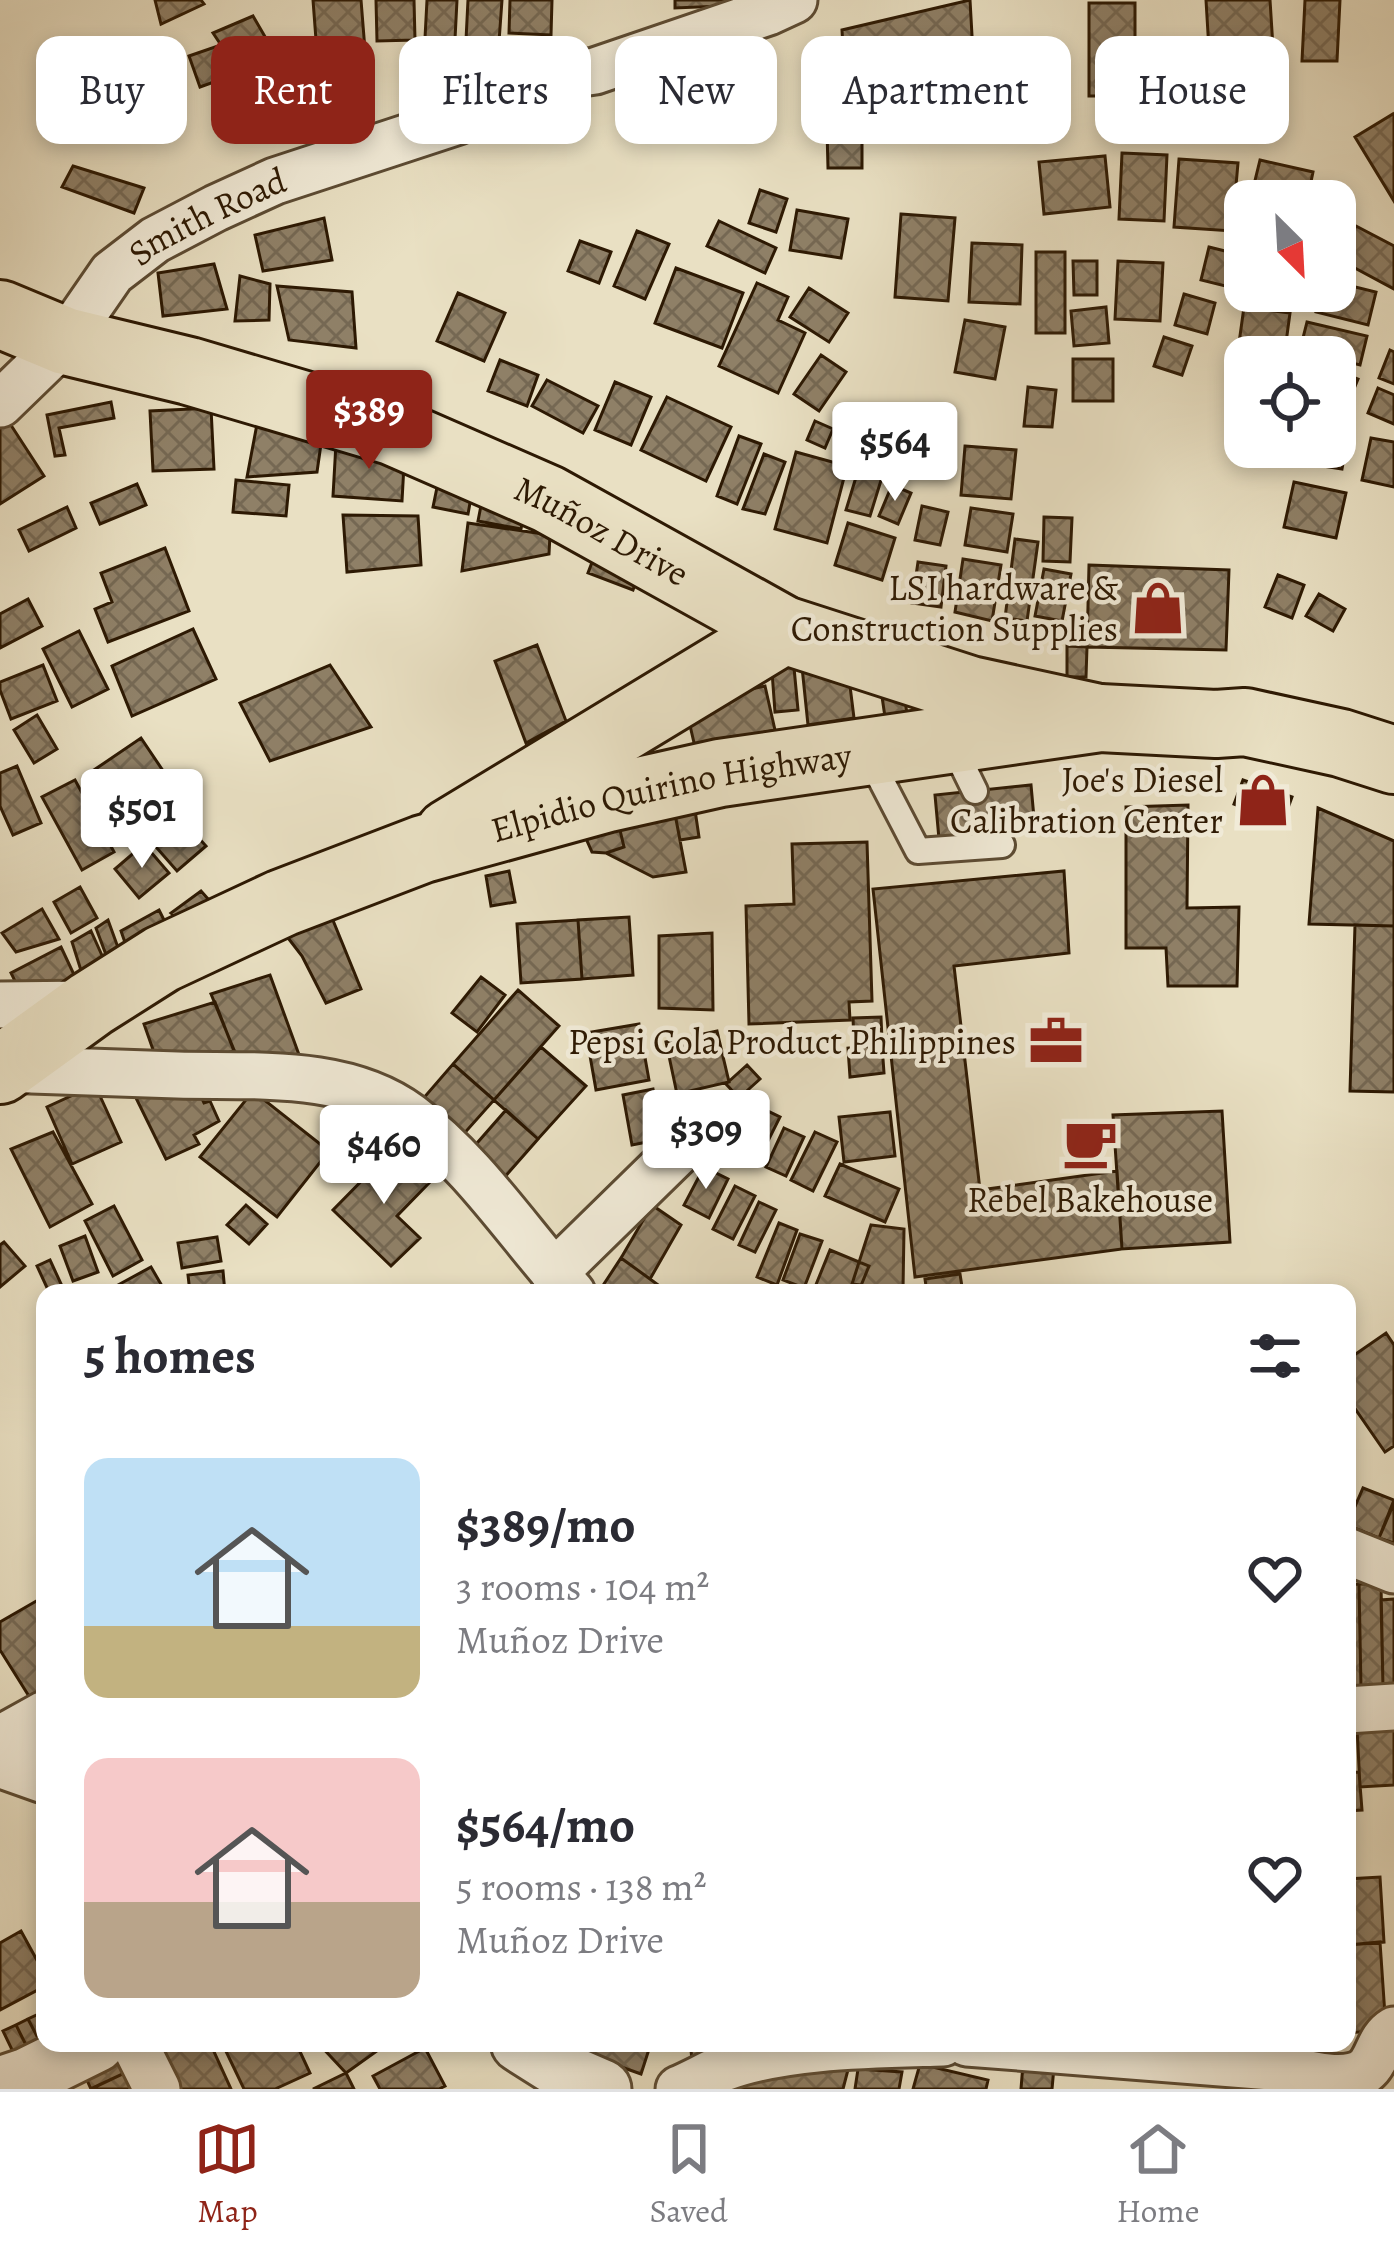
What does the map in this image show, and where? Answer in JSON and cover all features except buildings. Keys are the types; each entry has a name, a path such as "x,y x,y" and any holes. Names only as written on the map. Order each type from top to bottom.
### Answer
{"main road":[{"name":"Muñoz Drive","path":"0,314 65,341 189,371 392,431 548,499 784,630 970,690 1100,718"},
{"path":"423,849 784,630"},
{"name":"Elpidio Quirino Highway","path":"1,1048 91,1004 162,959 282,903 423,849 720,773 867,753 963,766 1100,718 1246,722 1394,760"}],"street":[{"name":"Smith Road","path":"0,404 65,341 112,273 155,240 216,208 275,181 458,121 519,82 595,71 794,0"},
{"path":"1,1048 329,1083 375,1094 410,1116 457,1158 563,1283 689,1141"},
{"path":"1356,1555 1394,1570"},
{"path":"1356,1709 1394,1707"},
{"path":"0,1739 36,1719"},
{"path":"0,1758 36,1771"},
{"path":"1081,2052 1353,2076 1372,2066 1387,2034 1394,2030"},
{"path":"0,2086 78,2052"},
{"path":"139,2052 158,2089"},
{"path":"534,2052 602,2089"},
{"path":"679,2089 722,2069 808,2052"}],"lane":[{"path":"867,753 918,851 1002,845 996,833"}],"place":[{"name":"LSI hardware & Construction Supplies","path":"1158,608"},
{"name":"Joe's Diesel Calibration Center","path":"1263,800"},
{"name":"Pepsi Cola Product Philippines","path":"1056,1041"},
{"name":"Rebel Bakehouse","path":"1090,1143"}]}
